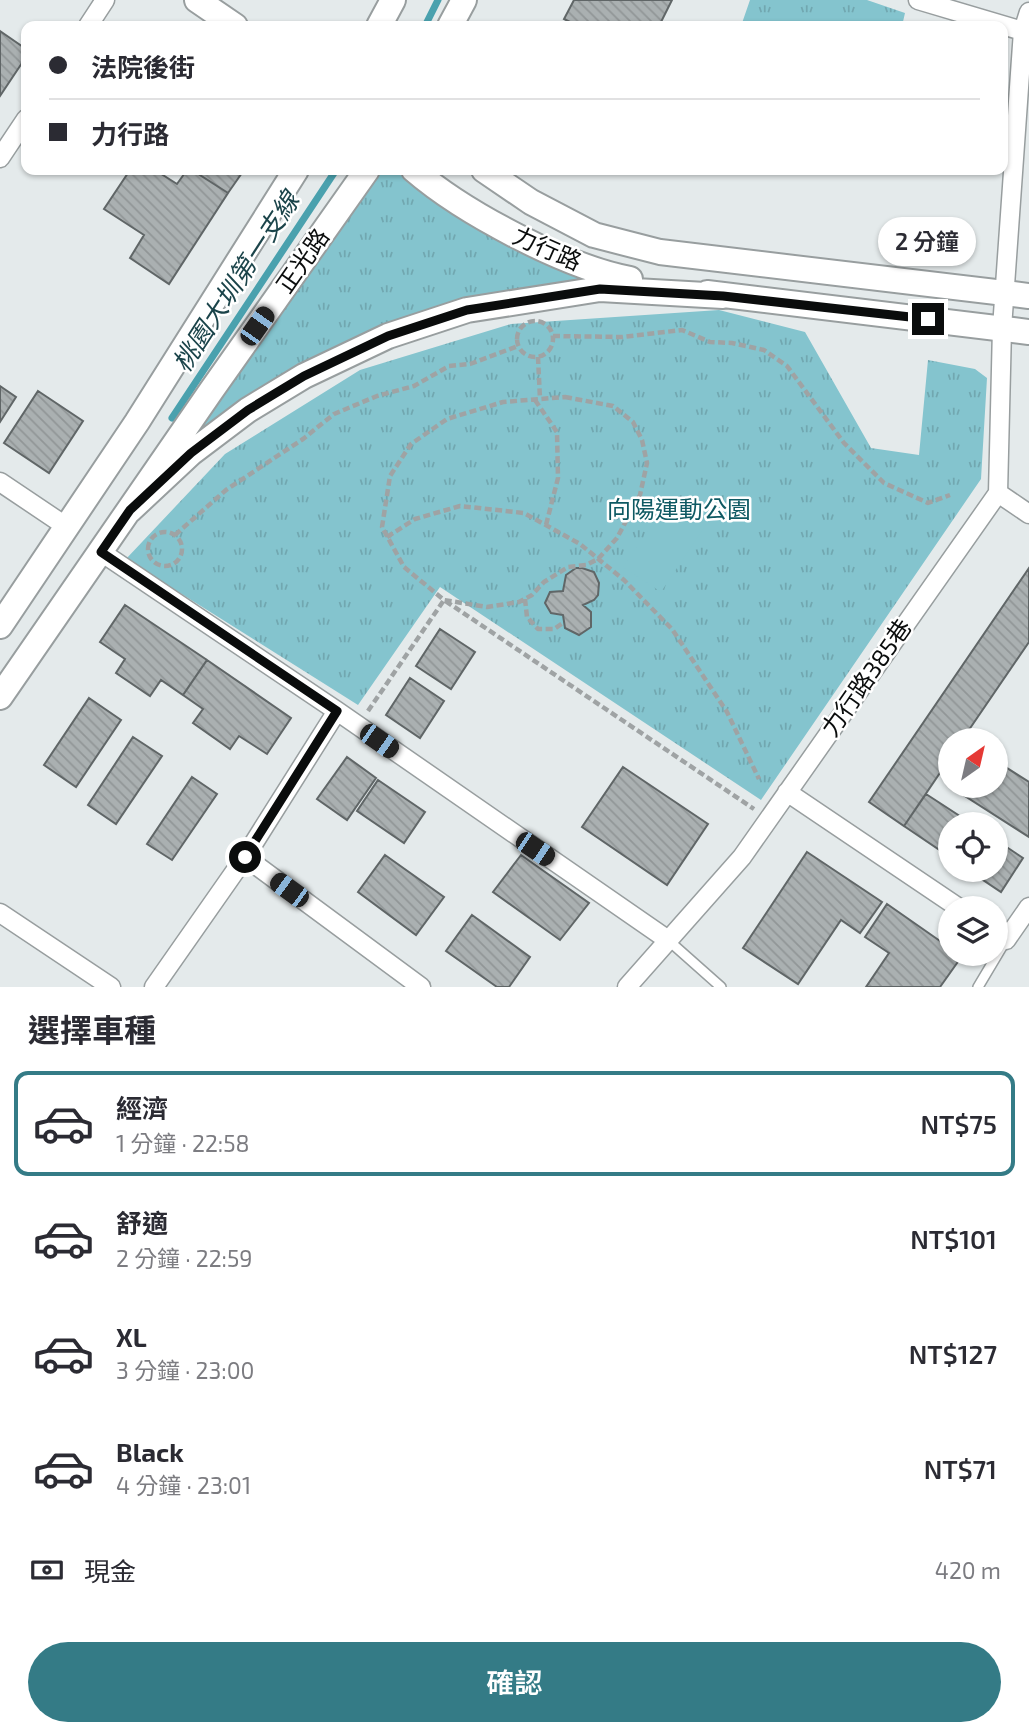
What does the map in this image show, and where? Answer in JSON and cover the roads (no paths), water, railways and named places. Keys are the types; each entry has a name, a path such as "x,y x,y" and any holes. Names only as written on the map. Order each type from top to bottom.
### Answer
{"street":[{"path":"91,21 105,0"},
{"path":"197,0 228,21"},
{"path":"382,21 393,0"},
{"path":"453,21 464,0"},
{"path":"918,0 989,21"},
{"path":"1029,12 1026,32 1017,294 1002,328 998,493 1029,514"},
{"path":"1008,27 1026,32"},
{"path":"0,158 21,126"},
{"path":"0,626 137,422 293,175"},
{"name":"正光路","path":"0,697 363,175"},
{"name":"力行路","path":"421,175 500,228 601,273 723,296 1029,332"},
{"name":"力行路","path":"491,175 531,202 594,235 660,251 1017,294"},
{"path":"130,510 191,453 248,410 304,376 388,336 467,310 600,289 723,296"},
{"path":"0,482 67,527"},
{"name":"力行路385巷","path":"627,987 742,857 998,493"},
{"path":"101,552 668,940"},
{"path":"154,987 245,857 337,711"},
{"path":"787,792 941,896"},
{"path":"245,857 421,987"},
{"path":"1008,929 1029,907"},
{"path":"0,913 111,987"}],"lane":[{"path":"668,940 720,987"},
{"path":"978,987 987,966"}],"waterway":[{"name":"桃園大圳第一支線","path":"428,21 438,0"},
{"name":"桃園大圳第一支線","path":"172,418 333,175"}],"park label":[{"name":"向陽運動公園","path":"679,510"}]}
